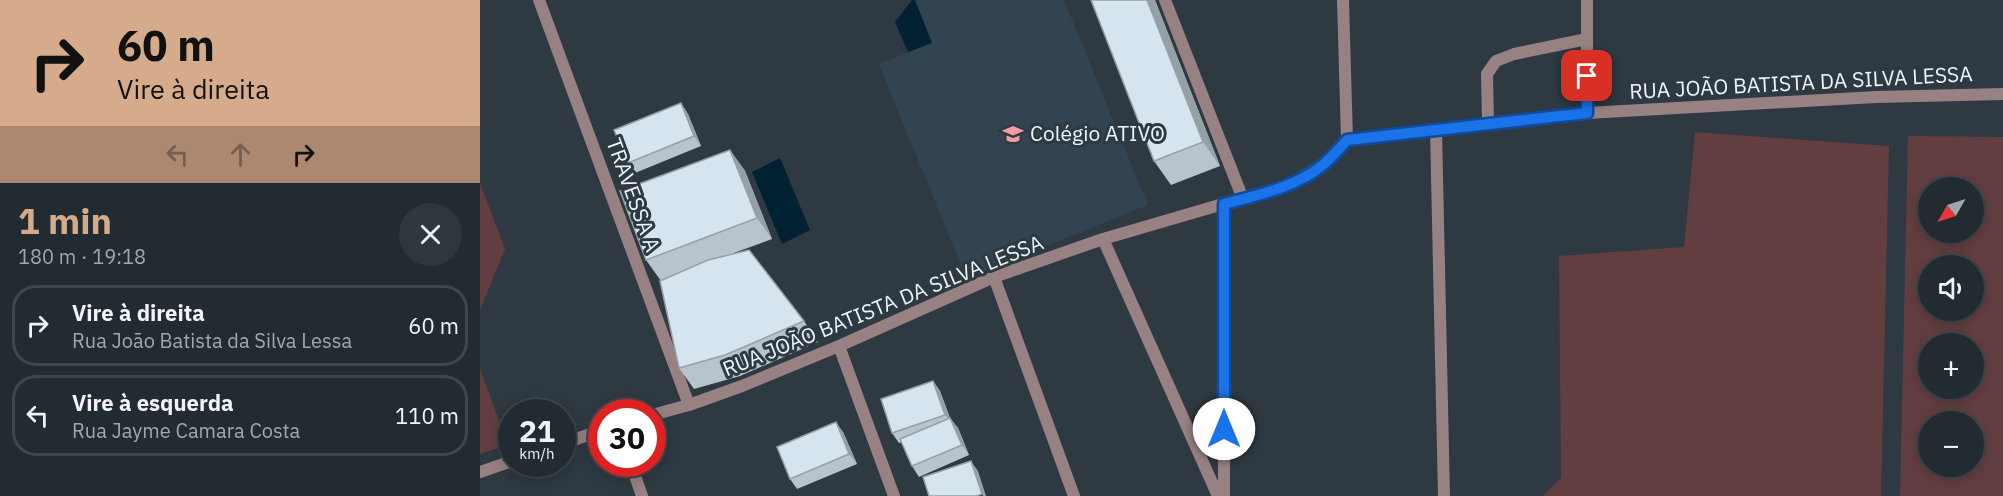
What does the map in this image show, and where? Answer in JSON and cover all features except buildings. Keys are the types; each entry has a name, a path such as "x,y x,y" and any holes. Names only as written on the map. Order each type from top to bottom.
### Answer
{"street":[{"name":"TRAVESSA A","path":"540,0 689,405"},
{"path":"1165,0 1243,199"},
{"path":"1343,0 1347,140"},
{"path":"1587,0 1587,113"},
{"path":"1488,123 1487,74 1496,61 1514,54 1587,39"},
{"name":"RUA JOÃO BATISTA DA SILVA LESSA","path":"666,411 689,405 839,346 994,277 1103,239 1288,185 1324,164 1347,140 1587,113 1876,97 2003,94"},
{"path":"1436,130 1444,496"},
{"path":"1224,204 1224,496"},
{"path":"1103,239 1218,496"},
{"path":"994,277 1074,496"},
{"path":"839,346 894,496"},
{"path":"480,472 498,466"},
{"path":"635,477 642,496"}],"shaded area":[{"path":"912,0 915,0 932,43 908,52 895,22"},
{"name":"Colégio ATIVO","path":"915,0 1064,0 1148,205 966,278 879,64 932,43"},
{"path":"1695,132 1889,146 1881,496 1543,496 1561,478 1559,256 1684,247"},
{"path":"1908,136 2003,137 2003,496 1900,496"},
{"path":"780,158 810,230 782,244 752,172"},
{"path":"480,183 505,249 480,310"},
{"path":"480,369 498,418 498,448 480,454"}],"place":[{"name":"Colégio ATIVO","path":"1013,134"}],"route":[{"path":"1224,429 1224,204 1288,185 1308,175 1324,164 1347,140 1587,113 1587,76"}]}
